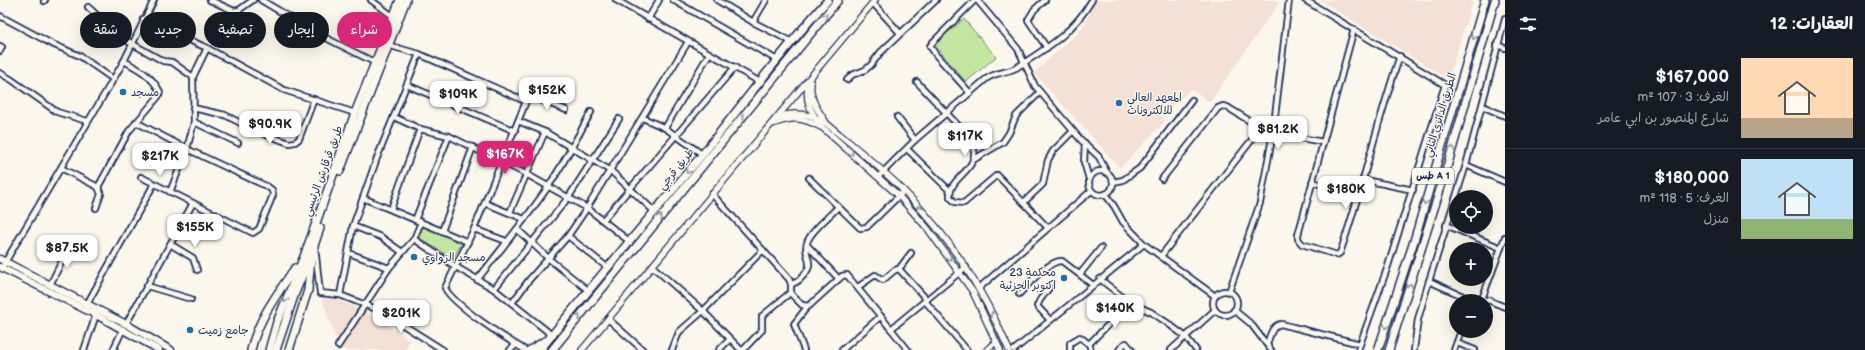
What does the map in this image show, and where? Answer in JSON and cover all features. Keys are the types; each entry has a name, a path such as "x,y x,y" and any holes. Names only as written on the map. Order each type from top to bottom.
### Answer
{"main road":[{"name":"طريق قرقارش الرئيسي","path":"392,24 400,0"},
{"name":"طريق قرقارش الرئيسي","path":"392,31 406,0"},
{"name":"طريق قرجي","path":"540,350 702,154 760,82 790,41 828,0"},
{"name":"طريق قرجي","path":"552,349 838,0"},
{"name":"الطريق الدائري الثاني","path":"1378,350 1414,241 1485,0"},
{"name":"الطريق الدائري الثاني","path":"1389,350 1445,174 1495,0"},
{"name":"طريق قرقارش الرئيسي","path":"276,350 355,113 384,48"},
{"name":"طريق قرقارش الرئيسي","path":"269,350 277,322 314,244 385,48"},
{"path":"251,349 261,322 272,301 308,256"},
{"path":"289,350 308,290 308,256"},
{"path":"3,261 87,304 97,312"},
{"path":"0,268 97,312 171,350"},
{"path":"124,327 159,350"},
{"path":"530,350 550,337"}],"street":[{"path":"147,12 154,0"},
{"path":"210,0 234,11 239,10 253,0"},
{"path":"261,0 318,34 376,63"},
{"path":"371,0 394,17"},
{"path":"616,0 760,82"},
{"path":"626,6 630,0"},
{"path":"648,19 659,0"},
{"path":"673,0 777,60"},
{"path":"717,0 753,22 790,41"},
{"path":"753,22 766,0"},
{"path":"847,80 852,75 865,70 871,65 880,53 900,33 936,0"},
{"path":"970,93 930,46 976,0 1018,50 1025,62 1028,74 1035,86 1073,131 1086,144 1102,161 1113,182 1111,190 1105,194 1098,195 1091,191 1084,162 1086,144"},
{"path":"1045,0 1029,16 1028,20 1047,48"},
{"path":"878,177 946,113 995,73 1009,71 1025,62 1047,48 1074,26 1082,18 1092,0"},
{"path":"1229,292 1260,203 1274,131 1289,0"},
{"path":"1305,0 1400,56 1445,85 1413,190 1358,350"},
{"path":"582,350 874,2 900,33"},
{"path":"88,7 93,12"},
{"path":"0,16 52,44 80,56 113,79"},
{"path":"1414,350 1418,319 1428,281 1466,165 1505,19"},
{"path":"132,42 140,26"},
{"path":"1354,29 1298,239 1302,244 1337,255 1340,253 1365,180 1376,130 1400,56"},
{"path":"512,303 529,280 568,236 587,208 688,42"},
{"path":"132,45 163,61 172,62 193,77"},
{"path":"1497,45 1505,48"},
{"path":"0,46 2,47 0,51"},
{"path":"392,46 420,54 525,101"},
{"path":"0,268 124,61 129,48"},
{"path":"170,192 187,149 194,122 193,77 207,48 284,90 355,113"},
{"path":"340,295 353,226 394,117 420,54"},
{"path":"665,128 709,54"},
{"path":"98,187 129,131 158,97 160,92 156,83 147,74 124,61"},
{"path":"603,220 735,67"},
{"path":"0,73 57,112 87,121"},
{"path":"811,78 807,96 808,106 813,116 822,127 898,195 928,229 973,292 1000,350"},
{"path":"811,78 812,99 816,109 826,123"},
{"path":"917,82 971,139 975,149 973,160"},
{"path":"407,84 515,131"},
{"path":"1040,92 1016,116 1009,133 1003,142 973,160 950,191 950,197 955,202 964,203 997,175 1048,228"},
{"path":"525,350 516,345 448,294 445,288 474,229 515,131 525,101 529,97 533,97 566,110"},
{"path":"193,108 225,115 256,131 289,143 295,142 299,139 314,99"},
{"path":"1113,182 1127,178 1140,168 1192,100"},
{"path":"1162,179 1218,108 1222,106 1227,107 1261,128 1323,142"},
{"path":"1482,106 1505,116"},
{"path":"477,280 548,186 571,149 591,112"},
{"path":"777,118 801,114 813,116 826,123 904,191 934,224 966,267 979,288 1009,350"},
{"path":"394,117 420,129 449,136 526,174 587,208 629,241"},
{"path":"643,118 665,128 702,154"},
{"path":"772,124 794,118 807,120 822,127"},
{"path":"897,118 916,140"},
{"path":"494,289 533,243 568,198 619,119"},
{"path":"518,121 545,132 571,149 611,170 655,212"},
{"path":"136,122 187,149 268,187 272,190 273,195 259,229 253,233 141,177"},
{"path":"194,122 238,143"},
{"path":"1161,256 1261,128"},
{"path":"391,209 420,129"},
{"path":"1024,202 1043,184 1048,160 1052,151 1073,131"},
{"path":"510,212 545,132"},
{"path":"416,220 449,136"},
{"path":"442,231 474,147"},
{"path":"907,149 950,191"},
{"path":"1466,165 1505,182"},
{"path":"61,168 98,187 101,194 96,208"},
{"path":"1089,180 1096,172 1107,173"},
{"path":"810,178 858,227 863,228 869,225 898,195 904,191"},
{"path":"1365,180 1413,190"},
{"path":"1312,182 1360,195"},
{"path":"87,304 154,184"},
{"path":"979,288 1091,191"},
{"path":"712,194 789,278 791,292 802,305 806,307"},
{"path":"1105,194 1123,222 1144,244 1215,296"},
{"path":"363,198 468,242"},
{"path":"113,350 124,327 193,203"},
{"path":"485,203 524,219"},
{"path":"791,284 799,280 809,269 810,264 807,245 811,235 838,207"},
{"path":"338,346 389,268 414,239 422,222"},
{"path":"1446,225 1501,248"},
{"path":"353,226 381,237 402,252"},
{"path":"474,229 506,241"},
{"path":"517,229 549,259 589,291"},
{"path":"568,236 608,268"},
{"path":"1484,294 1505,237"},
{"path":"414,239 456,267 494,289 550,337"},
{"path":"170,244 193,258 198,270"},
{"path":"314,244 318,291 322,294 340,295 381,311 440,350"},
{"path":"1014,350 1144,244"},
{"path":"50,285 70,245"},
{"path":"807,245 839,279"},
{"path":"1080,274 1101,248"},
{"path":"672,350 679,332 703,311 763,250"},
{"path":"349,253 389,268"},
{"path":"858,287 875,275 883,280 899,269 910,253"},
{"path":"1019,294 1048,266 1057,261 1062,261 1094,285"},
{"path":"652,266 703,311 742,350 762,330 762,316 791,292"},
{"path":"891,329 966,267"},
{"path":"899,269 967,350"},
{"path":"804,350 794,324 806,307 844,275 847,275 858,287 908,350"},
{"path":"1100,279 1130,303 1156,314 1186,337 1196,350"},
{"path":"1428,281 1458,294"},
{"path":"147,286 191,300"},
{"path":"1049,288 1037,306 1050,320"},
{"path":"1220,292 1229,292 1236,298 1237,304 1234,310 1226,315 1220,314 1215,310 1212,301 1220,292"},
{"path":"1089,344 1130,303"},
{"path":"1493,303 1505,307"},
{"path":"1171,350 1215,310"},
{"path":"1234,310 1251,324 1271,350"},
{"path":"84,350 97,312"},
{"path":"842,350 881,316"},
{"path":"608,319 643,350"},
{"path":"1267,344 1274,327 1277,324 1281,324 1360,344"},
{"path":"1070,350 1070,343 1080,337 1089,344 1091,350"},
{"path":"1454,350 1458,338"},
{"path":"719,350 730,339"},
{"path":"987,350 996,342"},
{"path":"1119,350 1126,343 1132,350"},
{"path":"1456,343 1475,350"},
{"path":"510,350 516,345"}],"shaded area":[{"path":"1097,0 1275,0 1279,3 1210,102 1191,89 1161,116 1165,121 1120,168 1034,73 1081,30"},
{"path":"1320,0 1473,0 1448,79"},
{"path":"334,298 372,316 410,340 405,350 340,350 322,299"}],"green space":[{"path":"964,19 996,57 966,82 934,44"},
{"path":"424,225 463,241 453,259 418,237"}],"place":[{"name":"مسجد","path":"123,92"},
{"name":"المعهد العالي للالكترونات","path":"1119,103"},
{"name":"مسجد الزواوي","path":"414,257"},
{"name":"محكمة 23 اكتوبر الجزئية","path":"1064,278"},
{"name":"جامع زميت","path":"190,330"}]}
